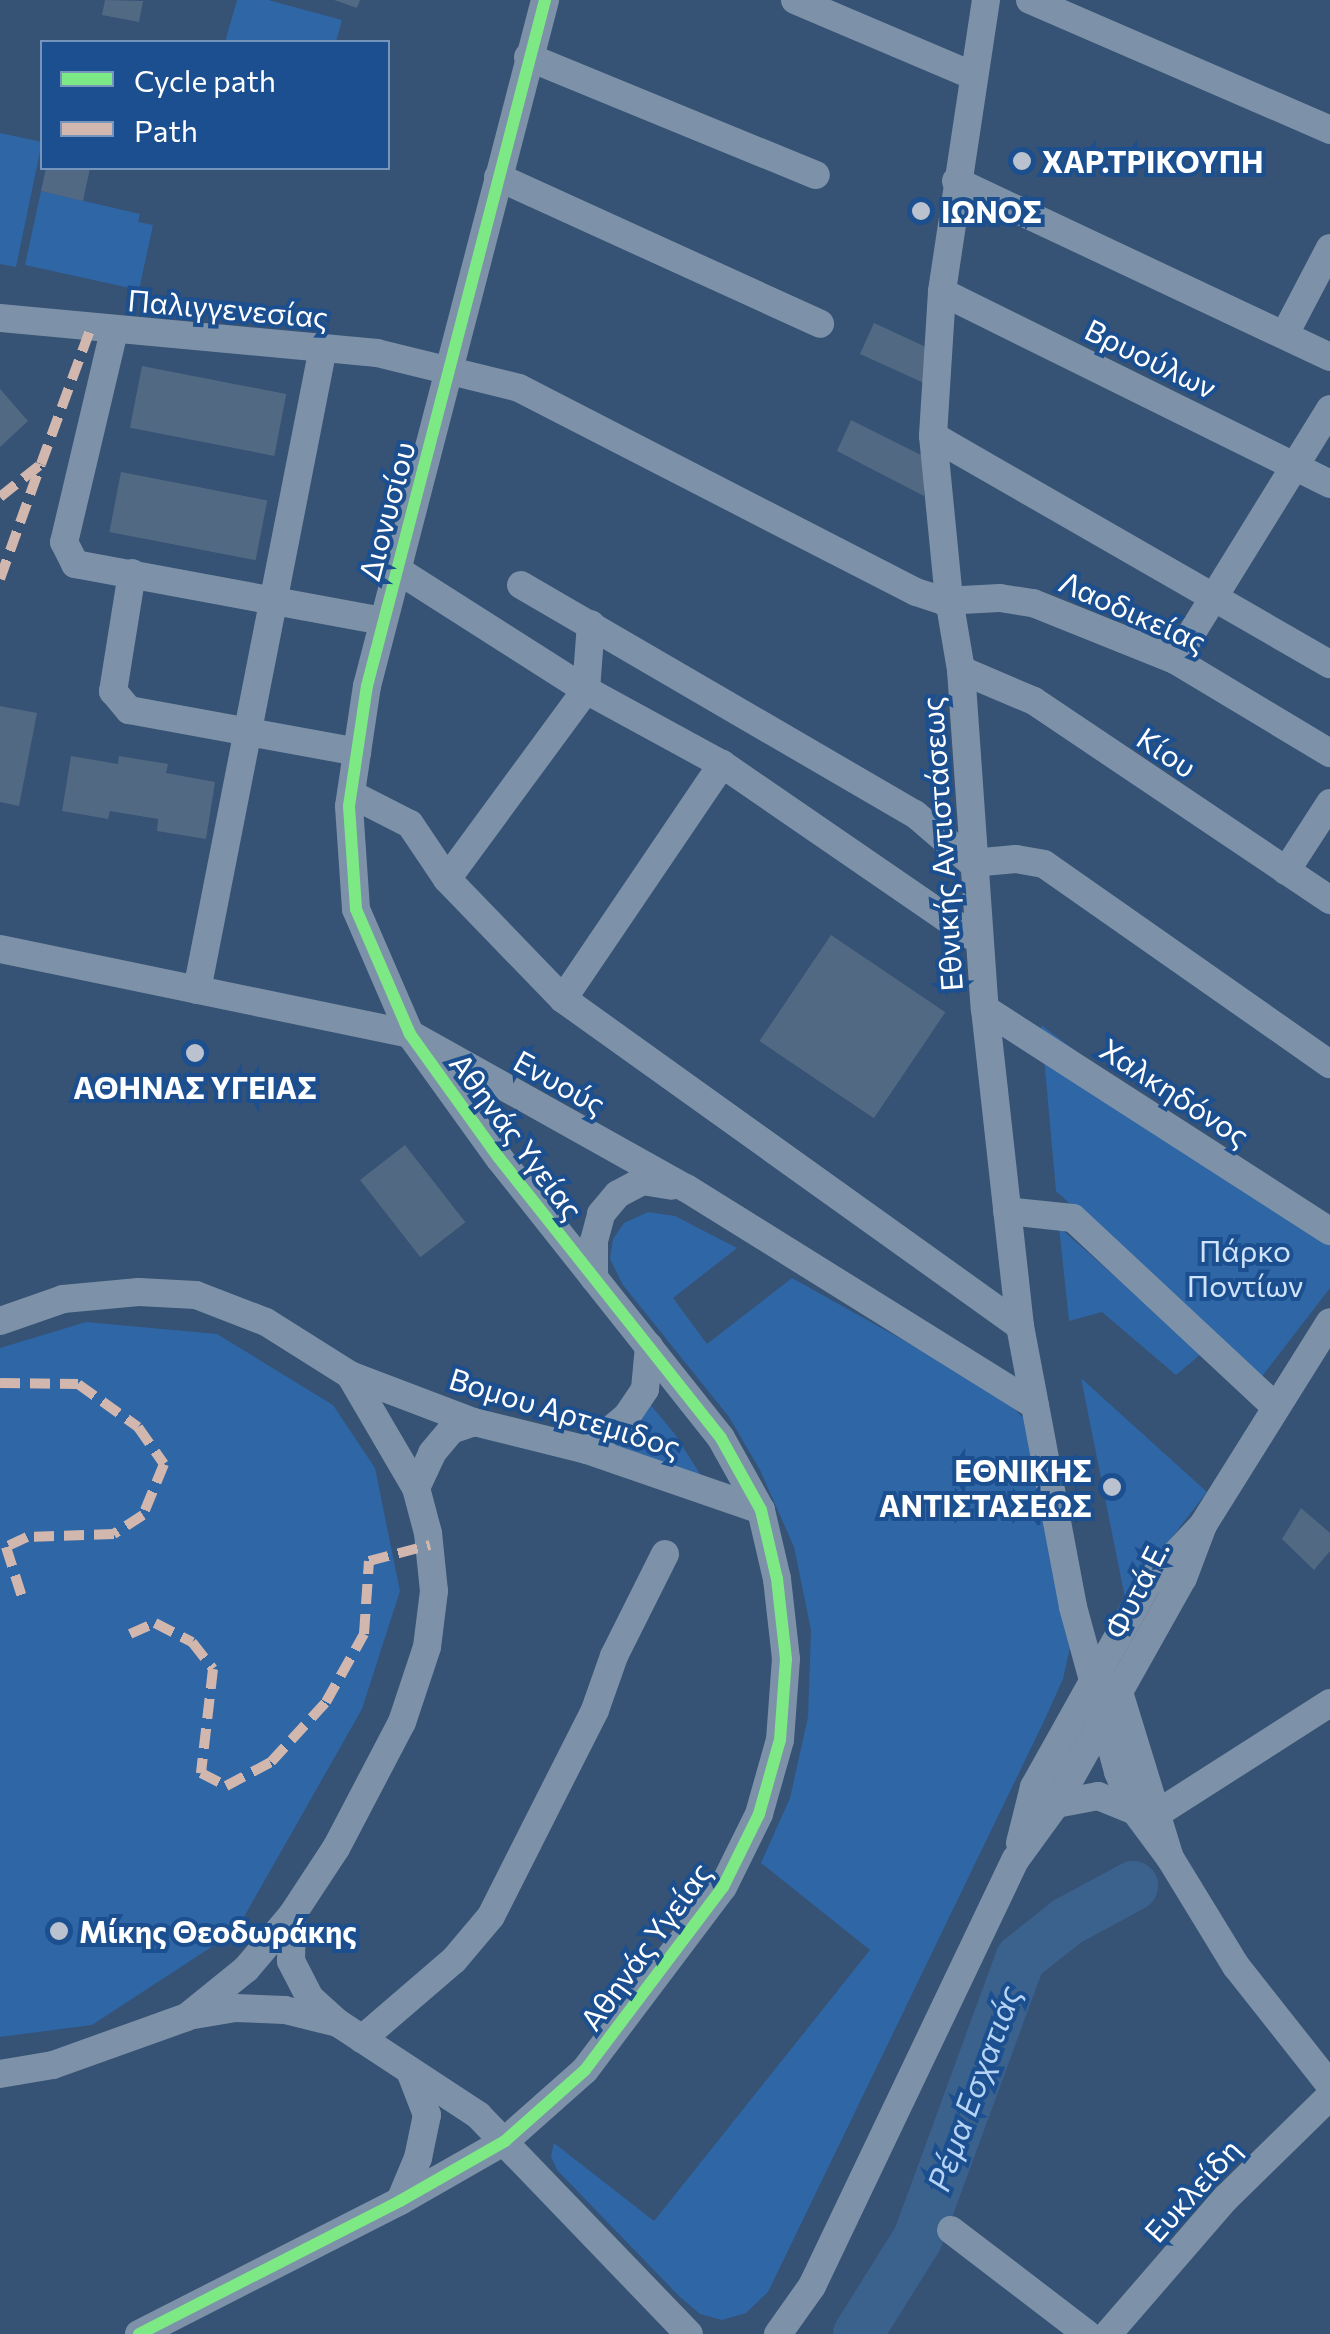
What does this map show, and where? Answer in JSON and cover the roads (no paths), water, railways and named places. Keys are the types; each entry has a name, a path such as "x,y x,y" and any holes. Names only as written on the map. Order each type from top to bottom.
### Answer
{"street":[{"name":"Διονυσίου","path":"410,1034 356,909 351,794 383,621 545,0"},
{"path":"795,0 974,76"},
{"name":"Εθνικής Αντιστάσεως","path":"986,0 942,292 933,436 949,599 962,670 984,1009 1020,1326 1072,1607 1102,1722 1170,1858 1236,1966 1330,2086"},
{"path":"1030,0 1330,130"},
{"path":"528,57 816,174"},
{"path":"498,177 820,324"},
{"path":"956,180 1330,357"},
{"path":"1286,334 1330,248"},
{"name":"Βρυούλων","path":"942,292 1330,484"},
{"name":"Παλιγγενεσίας","path":"0,318 377,353 519,388 916,592 942,601 949,599"},
{"path":"114,331 64,542 75,564 383,621"},
{"path":"197,990 323,348"},
{"path":"1174,660 1330,410"},
{"path":"933,436 1330,664"},
{"path":"396,569 586,690 722,764 978,940"},
{"path":"132,573 113,691 129,710 357,752"},
{"path":"521,584 915,814 972,863 1016,859 1044,864 1330,1064"},
{"name":"Λαοδικείας","path":"949,599 1000,598 1033,604 1174,660 1330,753"},
{"path":"447,879 586,690 591,624"},
{"name":"Κίου","path":"962,670 1034,702 1330,900"},
{"path":"563,999 722,764"},
{"path":"351,794 410,824 447,879 563,999 1020,1326"},
{"path":"1286,870 1330,802"},
{"name":"Ενυούς","path":"0,949 410,1034 686,1188 1035,1405"},
{"name":"Χαλκηδόνος","path":"984,1009 1330,1231"},
{"name":"Αθηνάς Υγείας","path":"139,2334 400,2201 505,2141 585,2070 723,1887 758,1814 780,1740 786,1658 778,1579 760,1510 720,1438 498,1158 410,1034"},
{"path":"594,1278 594,1240 602,1214 618,1194 642,1182 686,1188"},
{"path":"1006,1210 1073,1218 1276,1407"},
{"name":"Βομου Αρτεμιδος","path":"0,1320 63,1300 139,1292 196,1295 266,1322 350,1375 474,1422 586,1450 760,1510"},
{"path":"1203,1524 1330,1322"},
{"path":"586,1450 626,1416 645,1389 649,1346"},
{"path":"188,2017 246,1968 292,1915 336,1848 402,1722 428,1647 434,1591 428,1533 416,1488 350,1375"},
{"path":"416,1488 432,1453 451,1430 474,1422"},
{"name":"Φυτά Ε.","path":"1016,1858 1034,1787 1093,1678 1148,1583 1203,1524"},
{"name":"Φυτά Ε.","path":"778,2334 812,2286 1016,1858 1056,1804 1183,1578 1203,1524"},
{"path":"362,2039 454,1960 491,1916 595,1710 614,1656 665,1554"},
{"path":"1093,1678 1119,1692"},
{"name":"Εθνικής Αντιστάσεως","path":"1119,1692 1146,1812"},
{"path":"1056,1804 1098,1796 1146,1812 1330,1704"},
{"path":"292,1915 290,1961 310,1998 338,2024 478,2115 690,2334"},
{"path":"0,2074 53,2065 188,2017 235,2008 285,2010 338,2024"},
{"path":"400,2201 418,2158 427,2115 410,2070"},
{"name":"Ευκλείδη","path":"1108,2334 1226,2198 1330,2096"},
{"path":"951,2230 1088,2334"}],"waterway":[{"name":"Ρέμα Εσχατιάς","path":"858,2334 918,2238 1020,1959 1068,1921 1133,1886"}],"place":[{"name":"ΧΑΡ.ΤΡΙΚΟΥΠΗ","path":"1022,161"},
{"name":"ΙΩΝΟΣ","path":"921,211"},
{"name":"ΑΘΗΝΑΣ ΥΓΕΙΑΣ","path":"195,1053"},
{"name":"ΕΘΝΙΚΗΣ ΑΝΤΙΣΤΑΣΕΩΣ","path":"1112,1487"},
{"name":"Μίκης Θεοδωράκης","path":"59,1931"}],"park label":[{"name":"Πάρκο Ποντίων","path":"1245,1267"}]}
